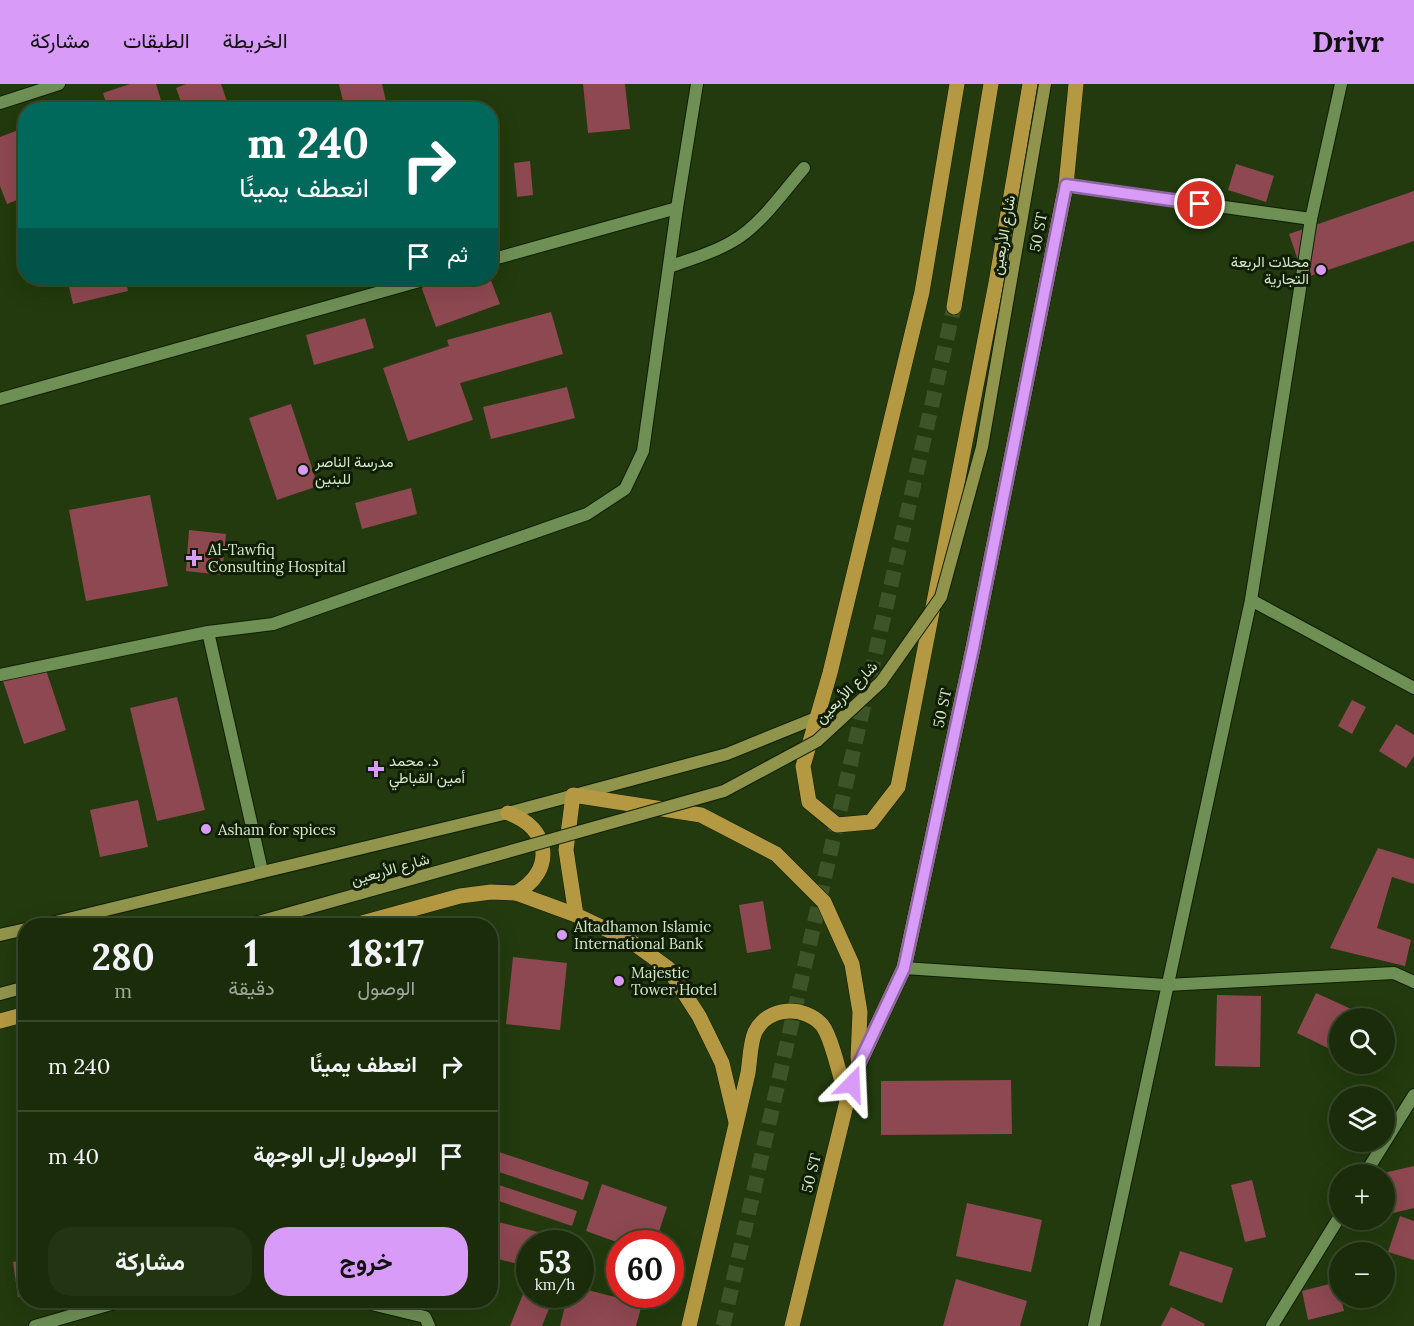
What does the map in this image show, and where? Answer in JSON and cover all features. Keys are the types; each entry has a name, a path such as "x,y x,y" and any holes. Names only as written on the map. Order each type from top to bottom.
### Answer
{"main road":[{"path":"957,84 922,292 830,673 803,766 809,802 837,825 871,822 898,787 996,283 1030,84"},
{"path":"954,307 991,84"},
{"name":"شارع الأربعين","path":"272,918 724,791 818,741 881,681 941,597 944,587 982,447 1045,84"},
{"name":"50 ST","path":"792,1326 857,1068 904,968 976,637 1066,185 1076,84"},
{"name":"شارع الأربعين","path":"71,918 508,813 727,754 816,718 830,673"},
{"path":"576,915 566,850 573,795 701,815 776,854 824,902 852,964 860,1012 857,1068"},
{"path":"508,813 520,817 531,825 540,836 543,849 543,863 537,876 528,886 516,893"},
{"path":"380,918 460,896 491,892 516,893 576,915 629,940 668,968 699,1016 722,1063 736,1122"},
{"path":"0,935 18,931"},
{"path":"0,994 18,989"},
{"path":"689,1326 748,1073 754,1033 764,1019 785,1010 807,1013 823,1026 847,1101"},
{"path":"0,1021 18,1016"}],"street":[{"path":"0,103 59,84"},
{"path":"0,675 208,632 273,624 587,514 625,489 643,451 697,84"},
{"path":"1094,1326 1251,600 1311,219 1341,84"},
{"path":"669,267 715,251 734,241 749,230 804,168"},
{"path":"1066,185 1311,219"},
{"path":"498,258 677,208"},
{"path":"0,399 405,285"},
{"path":"1251,600 1414,688"},
{"path":"208,632 262,871"},
{"path":"904,968 1167,985 1394,973 1414,982"},
{"path":"1371,1164 1414,1095"},
{"path":"1272,1326 1331,1230"},
{"path":"35,1326 97,1308"},
{"path":"388,1308 425,1317 429,1326"}],"building":[{"path":"130,84 156,84 162,102 106,102 103,93"},
{"path":"186,84 221,84 227,102 181,102 176,88"},
{"path":"339,84 382,84 386,101 381,102 343,102"},
{"path":"583,84 625,84 630,129 588,133"},
{"path":"18,130 18,199 7,204 0,186 0,137"},
{"path":"530,161 533,195 517,197 514,163"},
{"path":"1236,164 1274,176 1266,202 1228,190"},
{"path":"1414,191 1414,241 1304,278 1289,234"},
{"path":"69,285 127,285 128,291 73,304"},
{"path":"421,285 493,285 500,304 436,327"},
{"path":"551,312 563,354 460,383 473,420 408,441 383,368 449,346 447,340"},
{"path":"365,318 374,348 314,365 306,335"},
{"path":"567,387 575,418 491,439 483,407"},
{"path":"291,404 318,486 277,500 249,418"},
{"path":"411,488 417,514 362,529 355,503"},
{"path":"150,495 168,586 86,601 69,510"},
{"path":"189,530 226,534 222,575 186,571"},
{"path":"45,667 66,730 24,744 3,681"},
{"path":"177,697 205,810 157,821 130,708"},
{"path":"1352,700 1366,707 1352,734 1338,726"},
{"path":"1396,724 1414,735 1414,756 1406,768 1379,751"},
{"path":"138,800 148,847 100,857 90,810"},
{"path":"1378,848 1414,859 1414,884 1392,877 1377,928 1411,940 1405,966 1330,948"},
{"path":"763,901 771,949 747,953 739,905"},
{"path":"513,957 567,963 560,1030 506,1024"},
{"path":"1316,993 1349,1008 1329,1008 1329,1049 1297,1033"},
{"path":"1217,995 1261,996 1260,1067 1215,1066"},
{"path":"1011,1080 1012,1134 881,1135 881,1081"},
{"path":"498,1152 589,1182 583,1200 498,1172"},
{"path":"1414,1166 1414,1208 1395,1213 1395,1170"},
{"path":"1252,1180 1266,1237 1245,1242 1231,1185"},
{"path":"602,1184 667,1207 660,1230 606,1230 606,1238 594,1234 594,1230 586,1230"},
{"path":"498,1185 577,1211 572,1226 498,1201"},
{"path":"967,1203 1042,1220 1031,1272 956,1256"},
{"path":"1400,1216 1414,1221 1414,1260 1395,1254 1395,1242 1391,1242"},
{"path":"498,1222 530,1230 516,1230 516,1264 498,1259"},
{"path":"1180,1251 1233,1268 1222,1303 1169,1285"},
{"path":"18,1261 18,1297 13,1262"},
{"path":"956,1279 1027,1301 1020,1326 943,1326"},
{"path":"1329,1284 1329,1308 1343,1308 1344,1311 1308,1320 1302,1291"},
{"path":"594,1292 606,1295 606,1308 641,1308 636,1326 560,1326 564,1308 594,1308"},
{"path":"1171,1307 1205,1324 1204,1326 1161,1326"},
{"path":"517,1308 549,1308 542,1326 510,1326"}],"tunnel":[{"path":"723,1326 954,307"}],"place":[{"name":"محلات الربعة التجارية","path":"1321,270"},
{"name":"مدرسة الناصر للبنين","path":"303,470"},
{"name":"Al-Tawfiq Consulting Hospital","path":"194,558"},
{"name":"د. محمد أمين القباطي","path":"376,769"},
{"name":"Asham for spices","path":"206,829"},
{"name":"Altadhamon Islamic International Bank","path":"562,935"},
{"name":"Majestic Tower Hotel","path":"619,981"}],"route":[{"path":"852,1084 857,1068 904,968 973,648 1066,185 1200,204"}]}
